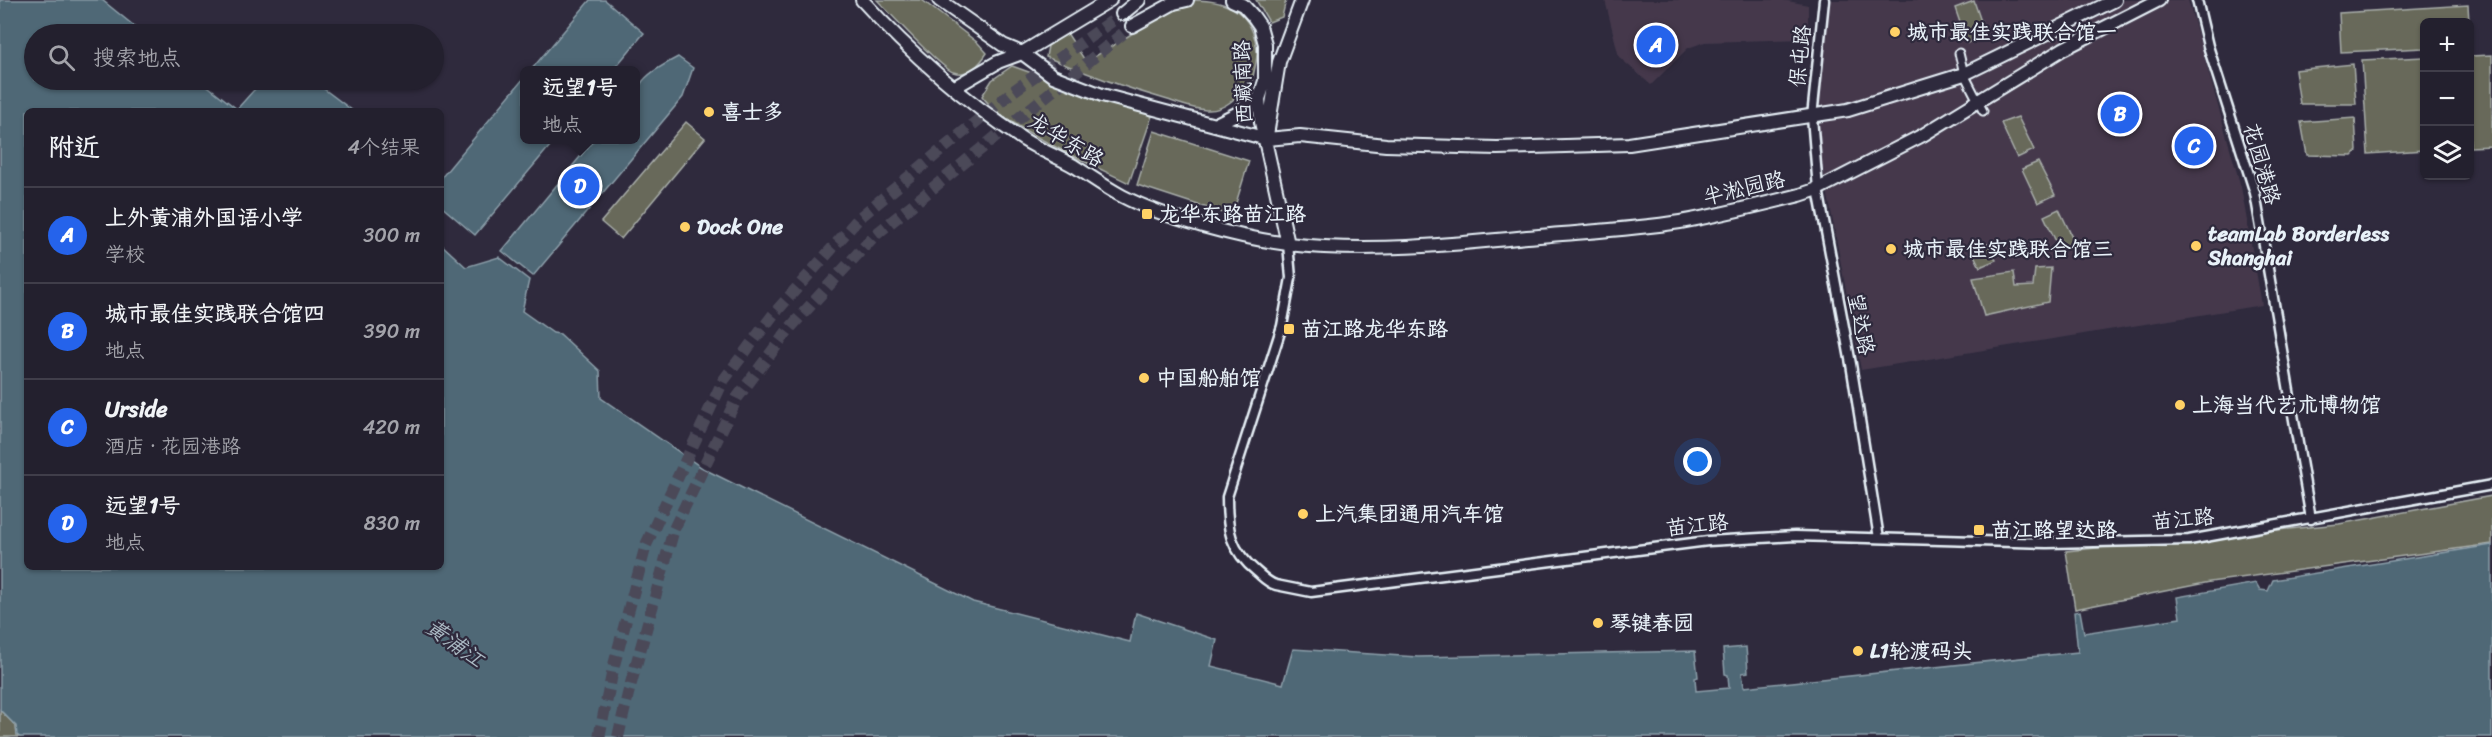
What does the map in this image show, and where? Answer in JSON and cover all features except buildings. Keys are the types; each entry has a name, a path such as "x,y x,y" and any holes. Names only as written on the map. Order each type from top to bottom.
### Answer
{"main road":[{"name":"龙华东路","path":"862,0 893,34 931,69 1025,140 1074,166 1121,196 1149,208 1254,239 1288,244"},
{"path":"939,0 1003,45 1022,53 1053,76 1102,95 1214,125 1267,139 1300,136 1386,145 1497,148 1629,144 1848,110 1964,74 2115,0"},
{"path":"955,87 998,62 1022,53 1110,0"},
{"path":"1122,14 1138,0"},
{"path":"1165,0 1132,26 1174,3 1187,0"},
{"name":"西藏南路","path":"1232,0 1243,5 1260,26 1264,44 1265,81 1259,99 1261,122 1267,139 1288,244"},
{"name":"西藏南路","path":"1267,139 1279,62 1302,0"},
{"name":"半淞园路","path":"1288,244 1386,247 1464,243 1626,229 1682,221 1818,189 1981,105 2062,49 2159,0"},
{"path":"1214,125 1259,99"}],"street":[{"name":"保屯路","path":"1812,117 1824,0"},
{"name":"花园港路","path":"2197,0 2208,46 2254,194 2311,519"},
{"path":"1959,53 1964,74 1981,105"},
{"name":"望达路","path":"1812,117 1818,189 1851,364 1879,538"},
{"name":"苗江路","path":"1288,244 1291,278 1282,326 1227,497 1227,524 1233,545 1249,565 1271,584 1311,592 1708,541 1795,536 2048,543 2189,540 2492,485"}],"shaded area":[{"path":"1605,0 1783,0 1808,5 1808,39 1705,42 1688,48 1651,85 1619,57"},
{"path":"1826,0 2188,0 2241,187 2262,305 1861,370 1816,132 1812,92"}],"green space":[{"path":"877,0 922,0 978,43 987,53 969,71 953,72 927,51"},
{"path":"1193,0 1228,6 1245,19 1255,39 1257,57 1251,85 1243,84 1235,98 1220,108 1209,110 1188,106 1137,91 1046,57 1048,46 1067,33 1086,62 1164,14"},
{"path":"1256,0 1286,0 1282,17 1269,22"},
{"path":"1974,1 1986,36 1967,43 1955,8"},
{"path":"2468,5 2469,18 2420,18 2420,48 2341,52 2339,13"},
{"path":"2492,55 2492,146 2474,147 2474,56"},
{"path":"2420,57 2420,150 2368,154 2362,60"},
{"path":"2353,64 2356,104 2300,104 2295,70"},
{"path":"1012,66 1152,116 1129,183 1028,132 993,108 982,96 992,80"},
{"path":"2018,117 2034,150 2017,158 2001,123"},
{"path":"2355,118 2357,151 2352,156 2307,155 2301,122"},
{"path":"686,122 705,138 621,239 601,222"},
{"path":"1154,131 1249,161 1232,216 1137,185"},
{"path":"2038,162 2055,195 2038,203 2022,169"},
{"path":"2059,209 2075,243 2060,250 2044,216"},
{"path":"1988,244 1996,260 1980,267 1972,251"},
{"path":"2051,268 2048,302 1984,316 1973,278 2014,272 2016,287 2033,286 2035,269"},
{"path":"2492,496 2492,544 2210,582 2075,609 2066,551 2339,524"},
{"path":"0,710 16,726 17,735 20,737 0,737"}],"water":[{"name":"黄浦江","path":"0,0 102,0 132,24 24,24 24,90 213,90 236,108 24,108 24,570 444,570 444,247 466,267 499,257 529,280 522,311 553,333 560,334 600,371 601,398 704,469 973,602 1130,642 1136,613 1217,640 1211,666 1283,684 1293,649 1418,657 1695,651 1698,677 1695,678 1696,691 1729,688 1728,675 1725,674 1723,649 1746,647 1748,672 1742,673 1744,687 2078,652 2074,612 2080,611 2084,633 2180,618 2177,597 2256,583 2260,590 2268,591 2273,580 2492,545 2492,737 20,737 17,735 16,726 0,710"},
{"path":"590,0 605,0 644,33 616,66 534,66"},
{"path":"678,57 693,68 683,97 533,276 502,251 591,144 640,144 640,86 651,73"},
{"path":"520,83 520,144 552,144 475,235 444,209 444,174"},
{"path":"254,90 325,90 349,108 238,108"}],"tunnel":[{"path":"599,737 614,665 646,545 723,381 773,315 859,218 1012,92 1122,14"},
{"path":"618,737 674,529 737,398 789,329 874,236 1132,26"}],"place":[{"name":"城市最佳实践联合馆一","path":"1895,32"},
{"name":"上外黄浦外国语小学","path":"1656,45"},
{"name":"喜士多","path":"709,112"},
{"name":"城市最佳实践联合馆四","path":"2120,114"},
{"name":"Urside","path":"2194,146"},
{"name":"远望1号","path":"580,186"},
{"name":"龙华东路苗江路","path":"1147,214"},
{"name":"Dock One","path":"685,227"},
{"name":"teamLab Borderless Shanghai","path":"2196,246"},
{"name":"城市最佳实践联合馆三","path":"1891,249"},
{"name":"苗江路龙华东路","path":"1289,329"},
{"name":"中国船舶馆","path":"1144,378"},
{"name":"上海当代艺术博物馆","path":"2180,405"},
{"name":"上汽集团通用汽车馆","path":"1303,514"},
{"name":"苗江路望达路","path":"1979,530"},
{"name":"琴键春园","path":"1598,623"},
{"name":"L1轮渡码头","path":"1858,651"}]}
